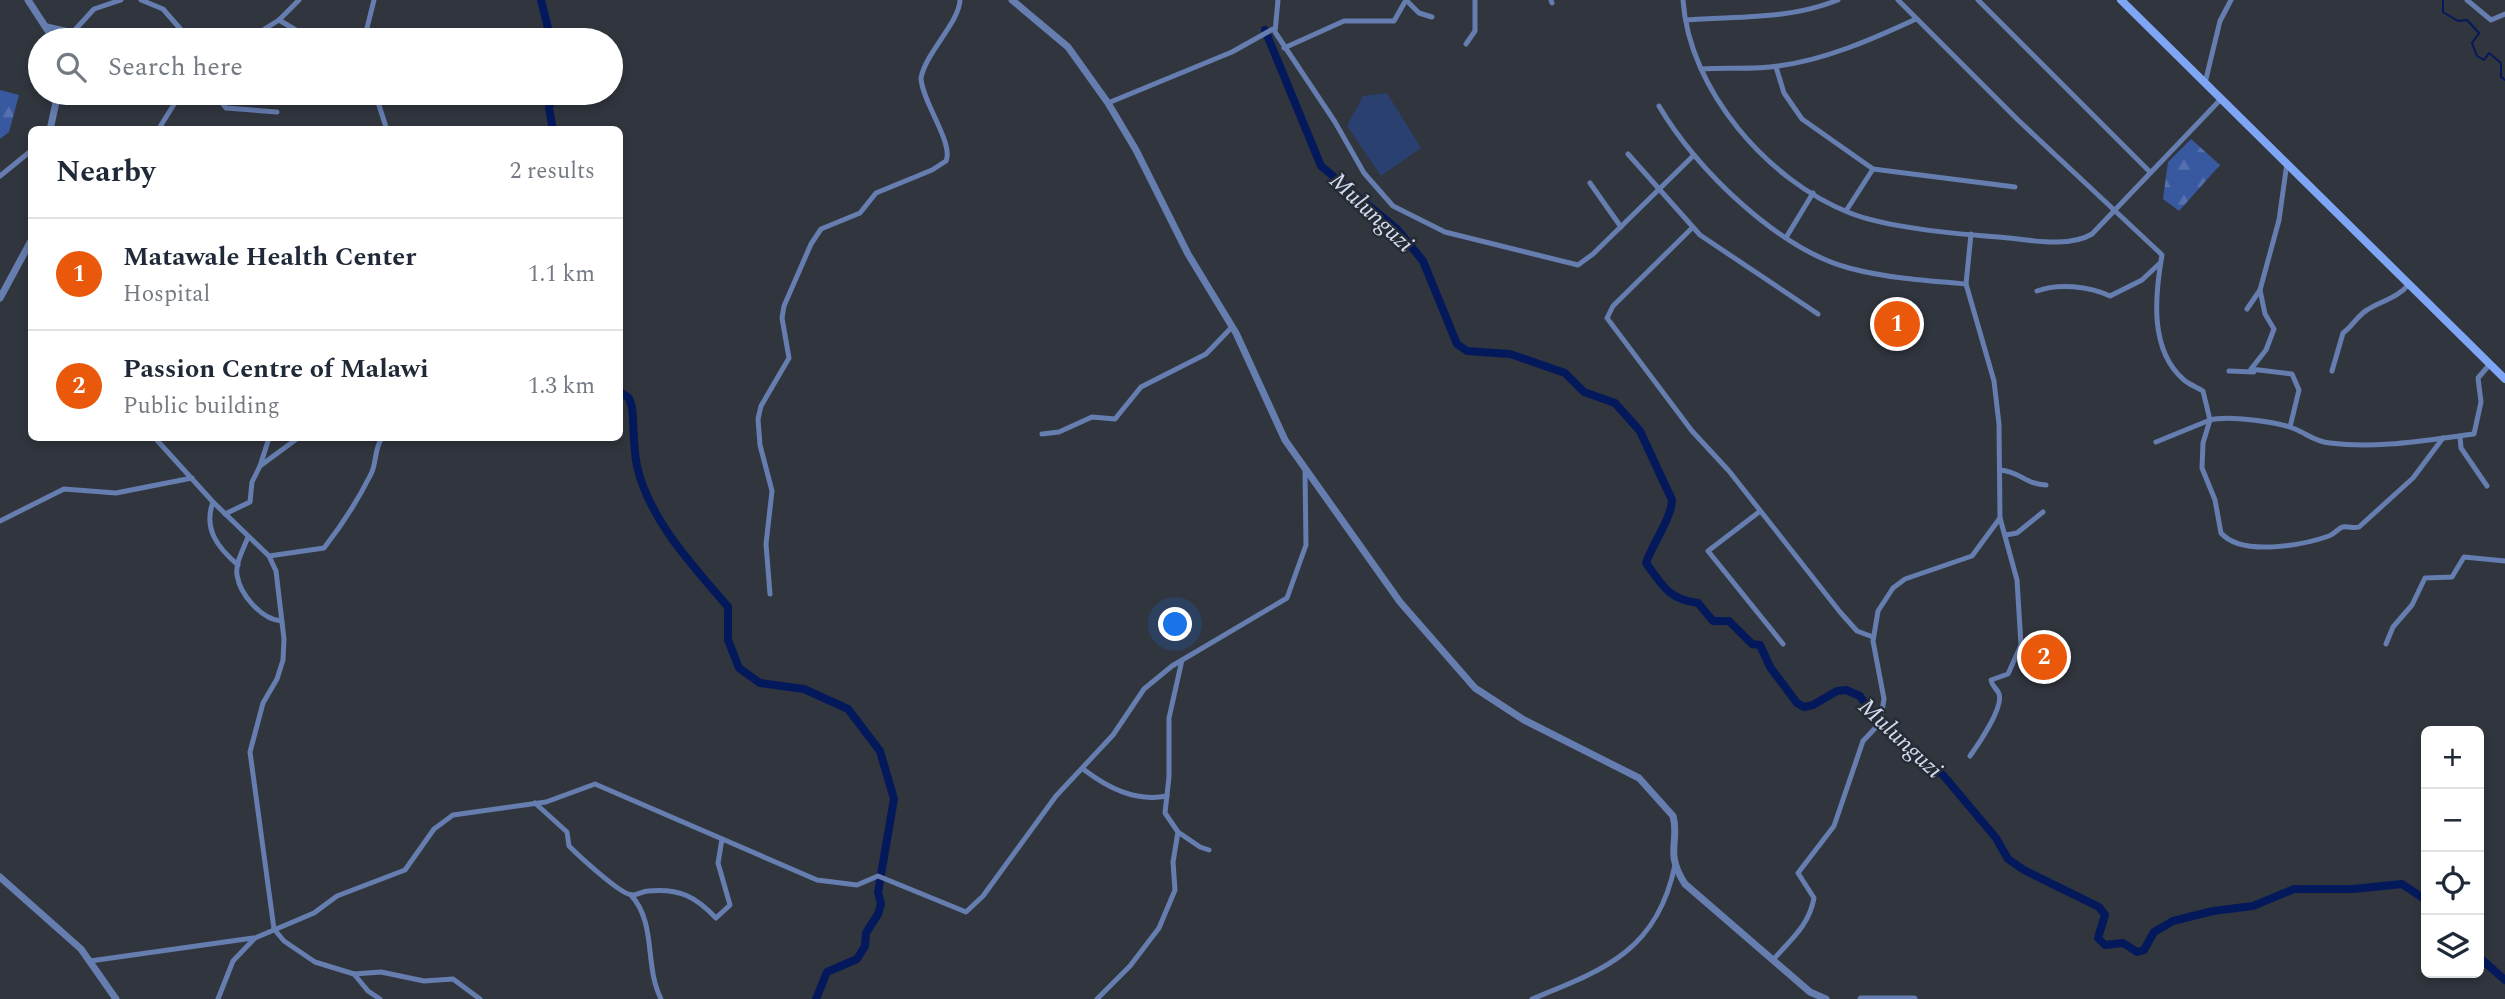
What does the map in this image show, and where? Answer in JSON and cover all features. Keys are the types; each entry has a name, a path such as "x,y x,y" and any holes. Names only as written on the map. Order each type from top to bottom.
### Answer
{"main road":[{"path":"2121,0 2505,379"}],"street":[{"path":"28,0 47,26 56,28"},
{"path":"77,28 94,9 121,0"},
{"path":"141,0 163,9 180,28"},
{"path":"266,28 279,20 299,0"},
{"path":"367,28 374,0"},
{"path":"770,594 765,544 772,491 757,427 761,406 789,358 782,318 784,306 811,244 823,228 855,216 876,193 932,170 946,161 947,145 932,117 921,78 944,31 956,15 960,0"},
{"path":"1012,0 1068,47 1108,103 1136,150 1188,254 1232,327 1281,433 1305,471 1351,530 1400,602 1471,684 1524,720 1619,766 1652,789 1672,816 1671,848 1675,865 1694,893 1813,996 1826,999"},
{"path":"1278,0 1273,29 1369,180 1395,207 1445,232 1500,244 1573,266 1584,262 1694,155"},
{"path":"1284,48 1344,21 1394,21 1406,0 1419,13 1432,17"},
{"path":"1466,44 1475,31 1475,0"},
{"path":"1683,0 1686,20 1701,69 1724,110 1753,147 1812,192 1846,211 1888,222 1971,234 2078,241 2092,234 2221,99"},
{"path":"1686,20 1770,18 1816,9 1838,0"},
{"path":"1898,0 2159,252 2161,262 2155,290 2158,300 2158,332 2164,352 2184,380 2203,391 2210,420 2203,443 2202,468 2215,500 2221,533 2232,541 2267,546 2296,546 2329,536 2342,528 2360,527 2413,478 2443,438"},
{"path":"1978,0 2150,172"},
{"path":"2205,83 2221,21 2231,0"},
{"path":"2467,0 2491,20 2505,14"},
{"path":"1701,69 1776,67 1854,45 1916,19"},
{"path":"279,20 292,28"},
{"path":"1108,103 1232,52 1273,29"},
{"path":"1776,67 1784,93 1801,120 1873,169 2015,187"},
{"path":"51,126 55,105"},
{"path":"160,126 174,105"},
{"path":"224,105 226,108 277,112"},
{"path":"380,105 386,126"},
{"path":"1659,106 1694,155 1725,190 1787,236 1822,257 1849,268 1966,284"},
{"path":"0,176 28,153"},
{"path":"1628,153 1692,228 1780,292 1818,314"},
{"path":"2247,309 2260,290 2279,220 2287,163"},
{"path":"1846,211 1873,169"},
{"path":"1590,183 1621,227"},
{"path":"1787,236 1812,192"},
{"path":"1692,228 1624,295 1609,311 1607,318 1692,431 1729,471 1849,622 1857,631 1873,637"},
{"path":"1970,756 2000,702 1991,680 2008,674 2021,645 2017,619 2017,580 2000,518 2000,470 1994,381 1966,284 1971,234"},
{"path":"0,298 28,246"},
{"path":"2037,291 2060,286 2096,290 2110,296 2142,280 2161,262"},
{"path":"2332,371 2340,335 2356,324 2364,312 2400,295 2409,284"},
{"path":"2254,372 2251,368 2266,350 2274,329 2266,314 2260,290"},
{"path":"1042,434 1059,432 1092,417 1115,419 1141,387 1206,354 1232,327"},
{"path":"2156,442 2210,420 2267,421 2290,427 2319,442 2343,444 2408,445 2423,439 2460,436 2476,431 2481,402 2478,378 2490,364"},
{"path":"2229,371 2292,374 2299,390 2290,427"},
{"path":"2460,436 2461,448 2487,486"},
{"path":"158,441 213,502 269,556 276,571 283,660 277,679 263,703 250,752 274,929 284,941 314,962 355,974 381,972 427,981 453,979 480,999"},
{"path":"225,514 251,500 252,482 268,441"},
{"path":"260,467 288,441"},
{"path":"269,556 324,548 339,529 373,471 375,450 380,441"},
{"path":"2000,470 2016,472 2030,484 2046,485"},
{"path":"90,961 207,942 254,938 314,913 337,896 405,870 435,829 453,815 556,799 598,784 817,880 857,885 878,876 967,912 995,881 1024,835 1056,796 1127,718 1143,691 1182,660 1238,624 1280,604 1289,594 1306,545 1305,471"},
{"path":"0,521 64,489 115,493 192,478"},
{"path":"213,502 209,515 211,535 238,565"},
{"path":"1759,512 1709,551 1783,644"},
{"path":"2006,535 2017,533 2043,512"},
{"path":"1773,960 1797,935 1808,917 1814,898 1798,873 1834,826 1863,741 1880,723 1884,699 1873,637 1878,611 1893,588 1918,572 1972,556 2000,518"},
{"path":"248,537 238,565 238,579 255,608 275,621 282,621"},
{"path":"2386,644 2393,627 2412,605 2425,578 2452,577 2464,557 2505,561"},
{"path":"1182,660 1169,718 1166,815 1178,832 1209,850"},
{"path":"1083,769 1121,793 1133,793 1152,799 1167,796"},
{"path":"535,803 567,832 569,846 581,855 589,866 631,895 646,918 649,957 661,999"},
{"path":"1097,999 1130,966 1159,928 1175,890 1173,862 1178,832"},
{"path":"631,895 659,891 690,895 716,918 730,905 718,863 722,839"},
{"path":"1532,999 1587,977 1628,953 1657,911 1675,865"},
{"path":"0,877 63,932 90,961 116,999"},
{"path":"218,999 233,961 254,938"},
{"path":"355,974 368,991 380,999"},
{"path":"1861,999 1914,999"}],"green space":[{"path":"0,90 19,95 9,132 0,139"},
{"path":"2191,139 2220,165 2179,211 2163,199 2168,162"}],"shaded area":[{"path":"1387,93 1421,148 1381,176 1347,126 1363,96"}],"waterway":[{"path":"541,0 548,28"},
{"path":"2443,0 2443,12 2458,21 2467,20 2479,33 2472,43 2477,56 2484,60 2489,53 2501,63 2501,77 2505,80"},
{"name":"Mulunguzi","path":"1265,30 1321,166 1397,229 1423,261 1457,344 1467,351 1510,354 1565,373 1584,392 1615,403 1640,431 1672,500 1669,514 1646,563 1662,585 1673,595 1698,603 1713,621 1729,621 1752,644 1760,645 1770,667 1797,703 1804,707 1813,705 1837,691 1846,690 1860,696 1875,718 1910,753 1943,775 1996,838 2008,859 2024,870 2099,907 2105,915 2098,938 2105,945 2123,943 2137,952 2144,950 2154,932 2173,921 2213,911 2253,906 2294,889 2353,889 2402,884 2421,897"},
{"path":"550,105 552,126"},
{"path":"623,394 629,398 632,407 637,466 651,505 674,542 728,607 728,640 739,668 760,683 804,689 848,709 880,751 894,799 878,892 881,904 866,933 865,946 857,959 827,972 816,999"},
{"name":"Mulunguzi","path":"2484,961 2505,980"}],"place":[{"name":"Matawale Health Center","path":"1897,324"},
{"name":"Passion Centre of Malawi","path":"2044,657"}]}
